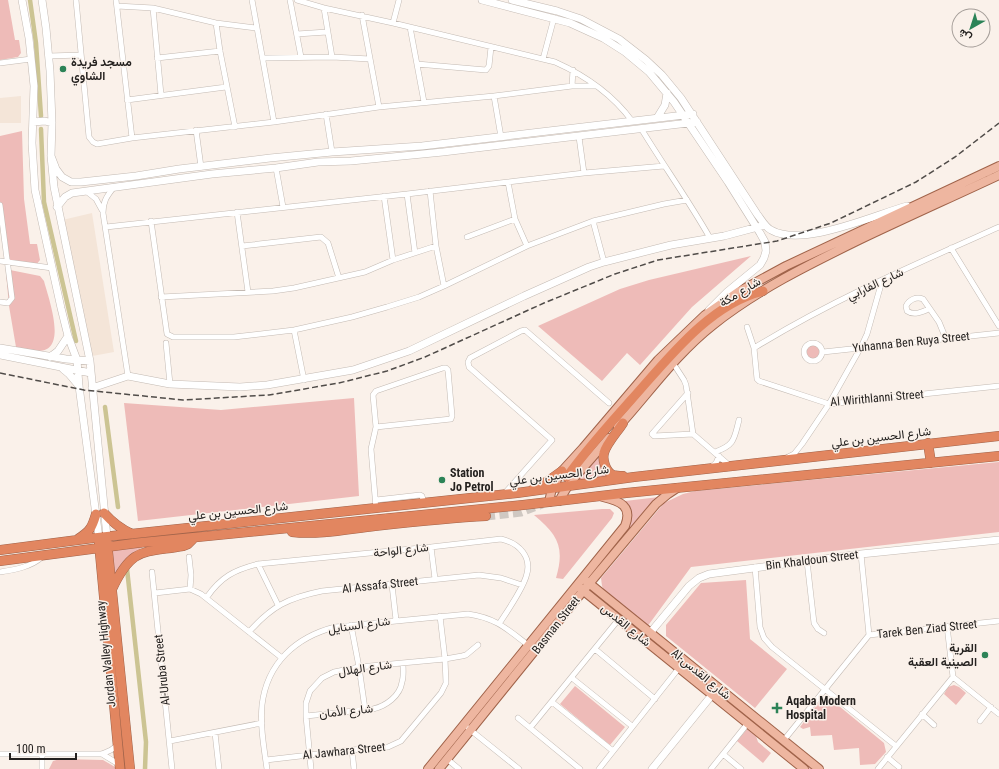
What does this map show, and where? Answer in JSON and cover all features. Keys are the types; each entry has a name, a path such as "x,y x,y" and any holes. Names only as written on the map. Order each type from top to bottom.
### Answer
{"highway":[{"path":"525,492 564,474 689,337 705,323 747,295 763,290"},
{"path":"623,423 604,452 604,462 608,470 613,475 634,477"},
{"name":"شارع الحسين بن علي","path":"0,550 376,504 405,501 424,503 525,492 634,477 999,436"},
{"path":"928,443 930,463"},
{"name":"شارع الحسين بن علي","path":"0,561 103,547 999,456"},
{"path":"76,540 87,533 100,514 132,534"},
{"path":"279,529 305,533 321,532 486,516"},
{"name":"Jordan Valley Highway","path":"103,537 101,564 120,767"},
{"path":"111,590 120,572 133,558 151,550 183,546 188,544 194,538"},
{"name":"Jordan Valley Highway","path":"103,547 111,590 130,769"},
{"path":"86,549 96,554 101,564"}],"main road":[{"name":"شارع مكة","path":"549,502 552,488 583,448 658,360 705,315 738,292 786,266 999,166"},
{"name":"شارع مكة","path":"559,501 567,486 673,364 713,325 763,290 830,254 895,222 999,175"},
{"name":"Basman Street","path":"586,581 600,571 656,504 678,488"},
{"name":"Basman Street","path":"439,769 467,727 528,645 586,581 625,526 627,510 622,504 618,501 600,496"},
{"path":"600,571 598,585 605,596"},
{"name":"Al-شارع القدس","path":"586,581 820,769"},
{"name":"Basman Street","path":"428,769 536,650 577,599 580,588"},
{"name":"شارع القدس","path":"580,588 712,694"},
{"path":"577,599 585,597 593,598"},
{"name":"Al-شارع القدس","path":"712,694 804,769"}],"street":[{"path":"22,0 29,38 34,86 32,143 35,190 68,336 77,360 79,386 103,537"},
{"path":"42,0 49,56 52,123 51,156 54,187 90,361 100,514"},
{"path":"76,0 89,137 97,144 132,138 235,127 379,107 494,96 572,86 595,86"},
{"path":"116,0 132,138"},
{"path":"252,0 256,28 264,58 274,122"},
{"path":"290,0 301,57"},
{"path":"297,0 324,8 362,15 491,47 543,58 573,70 620,106 632,121"},
{"path":"393,23 399,0"},
{"path":"482,0 570,23 591,32 616,46 649,72 667,93 689,124 759,230 766,251 763,261 757,268 727,292 705,315"},
{"path":"512,0 566,14 590,23 619,39 646,60 662,75 682,98 765,225 771,230"},
{"path":"117,6 153,8 216,23 256,28"},
{"path":"153,8 161,95"},
{"path":"324,8 332,57"},
{"path":"362,15 379,107"},
{"path":"543,58 554,18"},
{"path":"216,23 226,87 235,127"},
{"path":"410,27 424,102"},
{"path":"297,34 327,32"},
{"path":"417,64 486,70 489,66 491,47"},
{"path":"157,58 220,51"},
{"path":"49,56 81,55"},
{"path":"264,58 332,57 370,59"},
{"path":"0,63 31,59"},
{"path":"572,86 573,70"},
{"path":"127,100 226,87"},
{"path":"657,118 665,105 667,93"},
{"path":"494,96 501,137"},
{"path":"326,114 332,152"},
{"path":"51,156 58,172 62,177 71,182 81,182 332,152 422,146 692,114"},
{"path":"33,122 45,121 52,123"},
{"path":"57,207 61,200 68,195 114,187 318,162 351,161 423,154 642,130 697,122"},
{"path":"196,130 201,167"},
{"path":"642,130 710,238"},
{"path":"579,137 584,173"},
{"path":"422,146 423,154"},
{"path":"106,227 584,173 664,166"},
{"path":"276,168 283,207"},
{"path":"136,176 137,185"},
{"path":"508,182 515,219 527,246"},
{"path":"114,187 105,199 103,213 128,376"},
{"path":"86,191 96,199 103,213"},
{"path":"430,191 436,246 444,286"},
{"path":"406,194 415,253"},
{"path":"384,196 393,260"},
{"path":"151,222 166,332 169,336 173,337 234,337 294,330 387,308 419,297 444,286 527,246 593,221 687,200"},
{"path":"92,388 128,376 170,384 240,387 304,380 353,370 410,351 524,296 589,267 604,262 671,245 759,230 771,230 789,234 813,235 918,204"},
{"path":"0,205 12,298 8,303 0,302"},
{"path":"238,212 248,292"},
{"path":"467,237 515,219"},
{"path":"593,221 604,262"},
{"path":"759,230 765,225"},
{"name":"شارع الفارابي","path":"754,348 819,311 951,248 999,227"},
{"path":"242,246 321,237 328,243 339,278"},
{"path":"161,297 273,291 294,288 365,272 393,260 436,246"},
{"path":"951,248 999,326"},
{"path":"0,261 52,268"},
{"path":"781,460 794,454 829,404 867,334 882,281"},
{"path":"929,309 939,322 946,339"},
{"path":"747,327 754,348"},
{"path":"294,330 304,380"},
{"path":"504,494 552,440 469,367 468,362 470,358 525,330 609,403"},
{"name":"Yuhanna Ben Ruya Street","path":"823,352 999,333"},
{"path":"50,357 58,351 68,336"},
{"path":"166,343 170,384"},
{"path":"0,348 50,357 90,361"},
{"name":"Al Wirithlanni Street","path":"754,348 757,379 759,381 829,404 999,386"},
{"path":"0,355 91,373"},
{"path":"673,364 684,380 688,393 693,434"},
{"path":"61,367 79,386"},
{"path":"376,427 451,419 448,370 443,368 376,391 372,397 376,427 371,449 376,504"},
{"path":"688,393 652,434 654,436 693,434 730,466"},
{"path":"81,398 93,398"},
{"path":"707,469 714,466 717,454 732,443 739,420"},
{"path":"802,444 805,455 812,457"},
{"name":"شارع الواحة","path":"207,597 216,585 234,571 258,564 501,539 509,540 516,544 526,556 527,572 522,585 500,624"},
{"name":"Bin Khaldoun Street","path":"650,633 695,580 709,574 861,554 999,540"},
{"path":"431,547 435,579"},
{"path":"0,572 29,565 40,559 45,554"},
{"path":"861,554 869,635"},
{"path":"189,557 191,575 190,590"},
{"path":"807,561 814,623 818,629 824,633"},
{"path":"258,564 278,605"},
{"path":"755,567 760,627 764,638 772,647 896,746"},
{"name":"Al-Uruba Street","path":"152,572 172,769"},
{"name":"Al Assafa Street","path":"249,632 263,617 278,605 305,594 322,591 392,585 435,579 490,576 522,585"},
{"path":"392,585 396,620"},
{"path":"154,594 190,590 207,597 282,658"},
{"name":"شارع السنايل","path":"267,769 262,723 262,704 264,693 271,676 282,658 294,645 321,630 396,620 468,614 490,619 500,624 528,645"},
{"name":"Al Jawhara Street","path":"266,760 388,747 401,741 444,688 446,678 445,659 440,616"},
{"path":"530,728 619,620"},
{"name":"Tarek Ben Ziad Street","path":"784,740 869,635 999,621"},
{"path":"351,625 365,709"},
{"path":"878,769 952,676 948,626"},
{"name":"شارع الهلال","path":"311,769 306,716 308,696 310,691 322,678 334,672 359,667 445,659 466,655 478,645"},
{"path":"595,649 655,699"},
{"name":"شارع الأمان","path":"306,716 380,707 385,705 398,692 403,682 403,663"},
{"path":"599,769 679,668"},
{"path":"952,676 999,714"},
{"path":"572,678 632,726"},
{"path":"652,769 718,687"},
{"path":"552,702 613,751"},
{"path":"980,720 991,707"},
{"path":"922,714 934,725"},
{"path":"518,718 580,769"},
{"path":"170,741 262,723"},
{"path":"711,769 748,723"},
{"path":"467,727 519,769"},
{"path":"215,733 219,769"},
{"path":"0,754 102,754 111,750 118,744"},
{"path":"352,750 354,769"},
{"path":"102,754 120,767"},
{"path":"723,754 741,769"},
{"path":"42,755 42,769"},
{"path":"887,757 899,767"},
{"path":"447,759 459,769"}],"shaded area":[{"path":"0,0 8,0 15,40 19,40 21,53 18,57 0,60"},
{"path":"21,96 21,123 0,123 0,98"},
{"path":"22,131 24,199 30,244 37,244 40,260 36,265 9,261 0,203 0,136"},
{"path":"92,213 114,352 87,357 58,221"},
{"path":"751,256 692,307 640,365 627,353 602,381 538,326 620,289 649,280"},
{"path":"10,270 40,276 44,281 52,310 55,334 53,343 47,349 35,351 16,347 9,306 6,273"},
{"path":"810,344 816,344 821,349 819,358 816,360 810,360 805,355 805,349"},
{"path":"354,398 359,496 138,521 124,403 221,410"},
{"path":"598,456 608,477 577,481"},
{"path":"999,462 999,532 691,567 647,627 605,592 602,586 601,578 664,503 683,494 695,491"},
{"path":"659,497 589,579 588,578 629,525 629,507 625,501"},
{"path":"610,509 614,513 612,518 563,579 556,578 560,558 557,542 549,529 534,515"},
{"path":"147,545 136,551 128,558 120,566 114,576 112,549"},
{"path":"746,580 750,639 787,669 755,708 666,636 666,625 701,583"},
{"path":"592,589 712,685 709,688 589,592"},
{"path":"954,685 966,693 956,705 944,694 948,687"},
{"path":"575,686 625,727 610,745 560,704"},
{"path":"720,695 722,695 815,769 809,769 720,697"},
{"path":"828,697 884,743 886,752 875,764 860,765 859,748 834,750 832,735 811,736 810,727 803,729 800,727 821,700"},
{"path":"747,729 756,736 758,742 771,753 763,763 737,741"},
{"path":"60,759 103,760 115,767 115,769 49,769 53,761"}],"waterway":[{"path":"30,0 36,43 41,116"},
{"path":"41,129 44,202 76,341"},
{"path":"105,407 118,507"},
{"path":"127,569 146,742 145,769"}],"tunnel":[{"path":"486,516 521,512 542,504"}],"railway":[{"path":"0,373 84,390 183,400 269,395 339,383 387,371 425,357 544,303 615,274 658,260 777,241 831,223 916,182 955,157 999,123"}],"place":[{"name":"مسجد فريدة الشاوي","path":"63,69"},
{"name":"Station Jo Petrol","path":"442,480"},
{"name":"القرية الصينية العقبة","path":"985,655"},
{"name":"Aqaba Modern Hospital","path":"777,708"}]}
